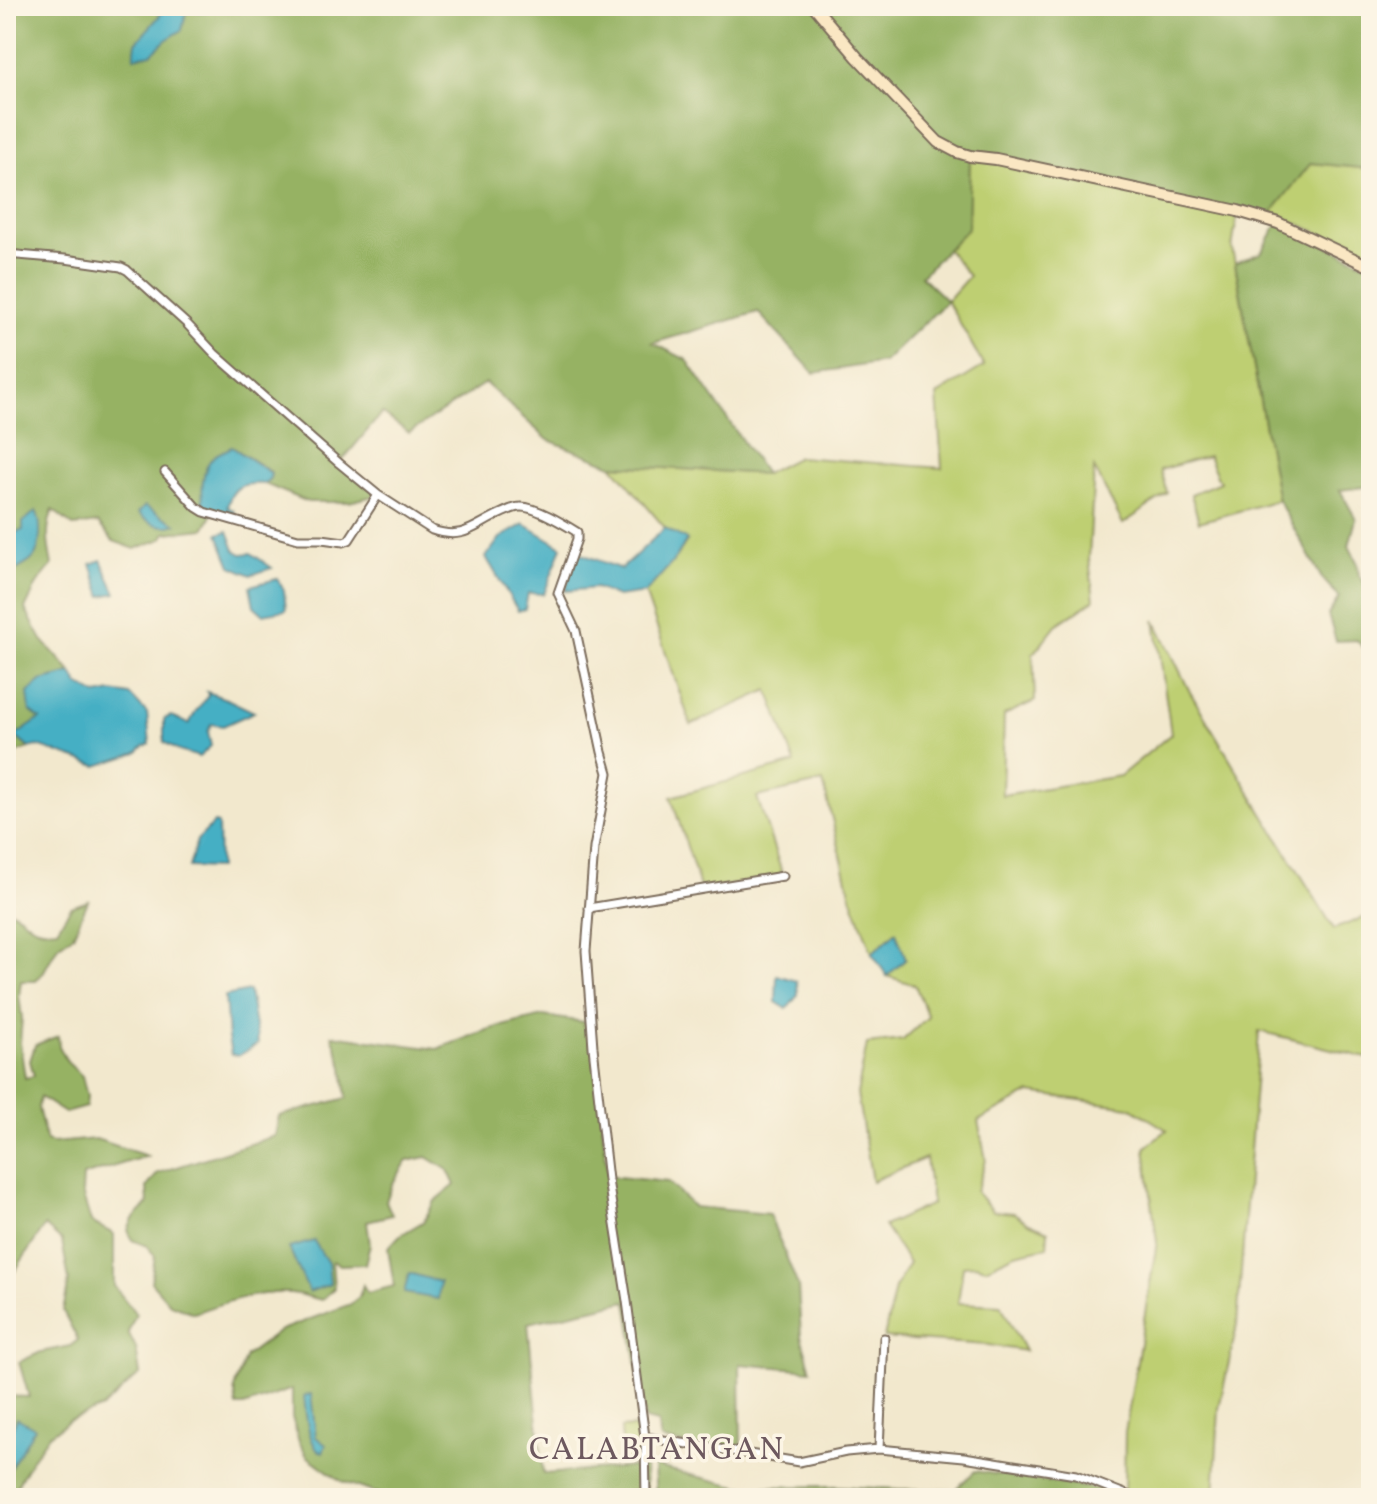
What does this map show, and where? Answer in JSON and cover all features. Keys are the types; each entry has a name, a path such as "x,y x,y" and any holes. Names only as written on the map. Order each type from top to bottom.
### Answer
{"main road":[{"path":"814,6 857,57 938,142 957,152 1238,211 1278,223 1371,267"}],"street":[{"path":"6,254 65,259 127,270 293,423 378,495 420,523 443,533 463,533 520,507 541,513 577,532 558,593 576,631 608,773 594,848 586,951 608,1180 645,1437 646,1498"},
{"path":"165,472 204,512 298,539 349,540 378,495"},
{"path":"589,908 783,876"},
{"path":"879,1449 884,1338"},
{"path":"645,1437 799,1462 879,1449 964,1457 1076,1475 1135,1498"}],"green space":[{"path":"6,6 1371,6 1371,169 1311,163 1272,212 1259,217 970,157 968,228 921,276 947,301 884,362 814,373 758,312 653,343 687,360 765,474 612,465 548,440 485,383 409,433 382,413 340,463 378,495 349,502 308,502 265,484 271,472 232,447 211,517 204,529 166,533 162,539 135,549 113,541 98,523 73,526 53,510 48,530 52,565 37,584 25,609 42,640 72,673 41,681 41,719 16,736 29,748 6,757"},
{"path":"970,156 1238,211 1232,248 1278,500 1199,522 1191,494 1220,482 1208,456 1160,470 1167,493 1123,524 1094,468 1089,558 1094,600 1056,625 1033,654 1035,701 1004,715 1002,795 1120,776 1171,734 1155,620 1190,692 1334,929 1371,915 1371,1059 1259,1031 1237,1325 1219,1408 1214,1498 1135,1498 1124,1493 1125,1432 1157,1242 1145,1148 1167,1130 1130,1107 1030,1093 978,1121 986,1160 976,1192 993,1211 1014,1213 1048,1231 1047,1247 1015,1254 986,1268 963,1266 958,1303 1001,1305 1025,1351 988,1345 884,1338 895,1288 909,1263 884,1226 932,1204 926,1158 872,1181 857,1094 867,1044 903,1040 928,1017 915,985 887,976 906,959 895,932 872,953 851,896 823,782 757,797 783,876 701,890 671,797 795,763 768,690 691,725 645,593 687,541 665,528 612,465 765,474 798,457 942,468 937,395 984,366 947,301 969,276 947,249 968,227"},
{"path":"1311,163 1371,169 1371,256 1272,212"},
{"path":"1278,223 1371,266 1371,486 1340,490 1356,519 1349,546 1357,562 1359,576 1371,593 1371,658 1357,640 1336,641 1328,615 1339,597 1321,577 1278,500 1235,263 1261,253"},
{"path":"88,901 73,935 58,946 43,973 36,981 21,981 20,1043 25,1078 34,1076 30,1061 35,1045 58,1036 67,1062 82,1076 86,1107 65,1113 40,1097 38,1108 46,1141 96,1139 147,1156 83,1176 82,1193 91,1222 114,1234 114,1286 136,1314 128,1332 136,1348 140,1374 102,1408 70,1420 49,1435 13,1492 13,1498 6,1498 6,1396 29,1397 19,1362 41,1352 70,1346 78,1340 63,1311 69,1280 62,1241 45,1226 6,1284 6,909 33,926 47,930 57,929 71,907"},
{"path":"543,1016 591,1023 608,1176 668,1182 694,1207 769,1214 798,1286 801,1336 811,1370 740,1364 741,1454 661,1440 658,1423 645,1420 627,1301 528,1323 543,1474 645,1466 646,1498 387,1498 341,1481 307,1456 299,1442 292,1417 292,1389 237,1406 234,1388 246,1356 281,1330 351,1304 359,1297 363,1285 367,1293 394,1286 388,1248 399,1236 424,1221 434,1202 455,1185 448,1170 427,1157 407,1161 386,1201 392,1215 367,1221 370,1245 365,1264 340,1265 332,1261 334,1288 322,1300 291,1293 266,1294 229,1301 194,1313 170,1304 151,1282 155,1256 147,1246 132,1240 128,1230 133,1219 148,1204 147,1187 158,1173 275,1136 279,1116 347,1098 343,1067 332,1035 437,1049 490,1029"},
{"path":"638,1427 640,1460 622,1461 621,1428"},
{"path":"654,1466 741,1487 955,1490 975,1471 1124,1493 1131,1498 656,1498"}],"water":[{"path":"168,6 212,6 212,9 204,12 187,10 182,30 151,54 134,57 136,43"},
{"path":"232,447 271,473 265,484 245,485 236,489 227,507 236,515 230,517 204,510 202,489 209,462"},
{"path":"145,506 176,524 160,526 151,523 138,513"},
{"path":"36,511 40,533 35,556 14,571 6,568 6,535 23,530 23,522"},
{"path":"524,524 562,547 544,594 528,593 525,609 518,611 486,557 500,538"},
{"path":"665,528 687,540 672,563 645,593 617,597 596,588 565,591 577,552 621,569"},
{"path":"228,531 235,550 242,554 251,553 272,568 251,575 231,566 218,534"},
{"path":"101,560 116,593 102,596 91,564"},
{"path":"277,579 284,590 286,610 263,614 254,606 250,586"},
{"path":"72,673 78,684 97,695 112,692 130,695 147,713 150,744 137,753 97,766 38,746 29,748 15,736 40,719 30,711 28,693 41,681"},
{"path":"207,692 254,712 223,726 211,724 208,732 211,746 199,757 164,742 164,719 171,716 189,724"},
{"path":"214,823 218,824 219,868 189,867 197,840"},
{"path":"896,932 906,959 887,976 872,953"},
{"path":"777,975 797,981 798,995 787,1009 776,1002"},
{"path":"249,991 258,1044 238,1056 231,1054 225,996"},
{"path":"314,1241 328,1263 330,1284 309,1292 289,1248"},
{"path":"409,1273 440,1282 438,1299 404,1293"},
{"path":"311,1394 316,1437 326,1445 323,1452 317,1450 308,1424 304,1396"},
{"path":"17,1418 35,1428 9,1470 6,1470 6,1441"}],"district":[{"name":"CALABTANGAN","path":"657,1448"}]}
